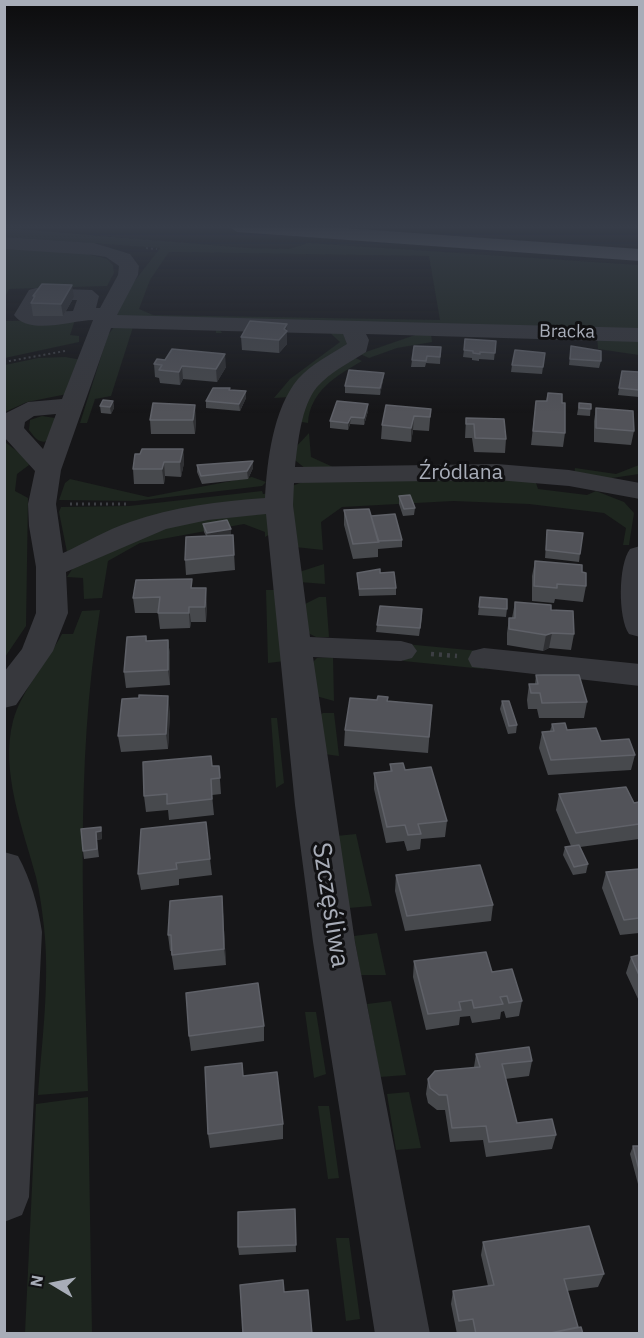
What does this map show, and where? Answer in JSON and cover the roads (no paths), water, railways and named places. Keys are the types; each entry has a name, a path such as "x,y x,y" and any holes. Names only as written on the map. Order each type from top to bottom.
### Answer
{"street":[{"path":"4,697 45,635 52,613 49,558 43,526 42,504 48,470 95,345 97,317 118,288"},
{"path":"97,317 354,337"},
{"name":"Bracka","path":"354,337 425,329 639,334"},
{"path":"280,489 293,405 304,387 354,337"},
{"path":"48,470 11,429 13,419 28,409 72,406"},
{"name":"Źródlana","path":"49,558 70,562 130,532 160,521 215,509 317,476 491,472 573,479 639,491"},
{"name":"Szczęśliwa","path":"280,489 314,805 334,942 403,1334"},
{"path":"639,555 636,587 639,627"},
{"path":"296,647 358,647 401,651"},
{"path":"484,659 639,675"},
{"path":"4,867 17,904 21,932 4,1197"}]}
